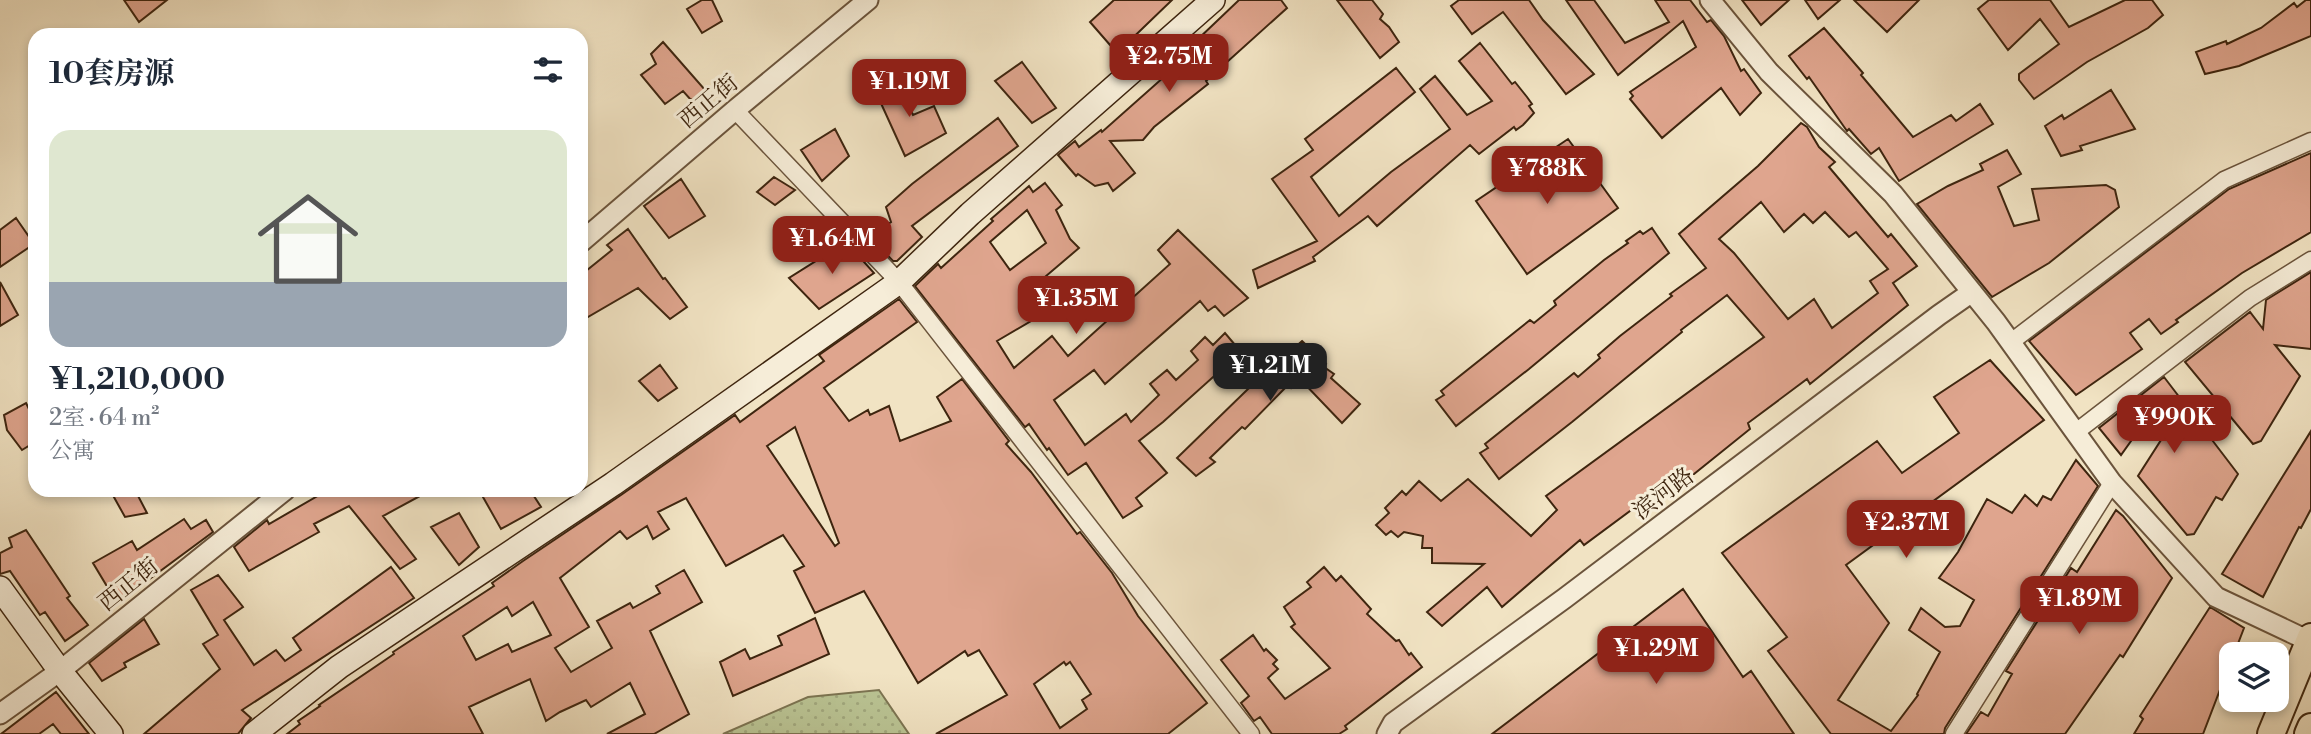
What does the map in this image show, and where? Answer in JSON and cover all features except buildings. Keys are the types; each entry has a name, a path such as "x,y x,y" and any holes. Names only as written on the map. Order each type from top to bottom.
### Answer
{"highway":[{"path":"2271,734 2310,639"},
{"path":"2308,734 2311,727"}],"main road":[{"path":"254,734 339,667 613,484 899,282 970,215 1213,0"},
{"path":"0,588 60,671 111,734"}],"street":[{"name":"西正街","path":"588,236 868,0"},
{"path":"1710,0 1769,72 1894,194 2011,342 2112,483 2216,597 2310,639"},
{"path":"735,110 899,282 1251,734"},
{"path":"2011,342 2224,180 2311,141"},
{"path":"2077,432 2250,298 2311,260"},
{"name":"滨河路","path":"1387,734 1393,723 1565,598 1972,292"},
{"path":"1954,734 2112,483"},
{"name":"西正街","path":"0,714 60,671 276,497"}],"green space":[{"path":"879,690 909,734 723,734 808,697"}]}
